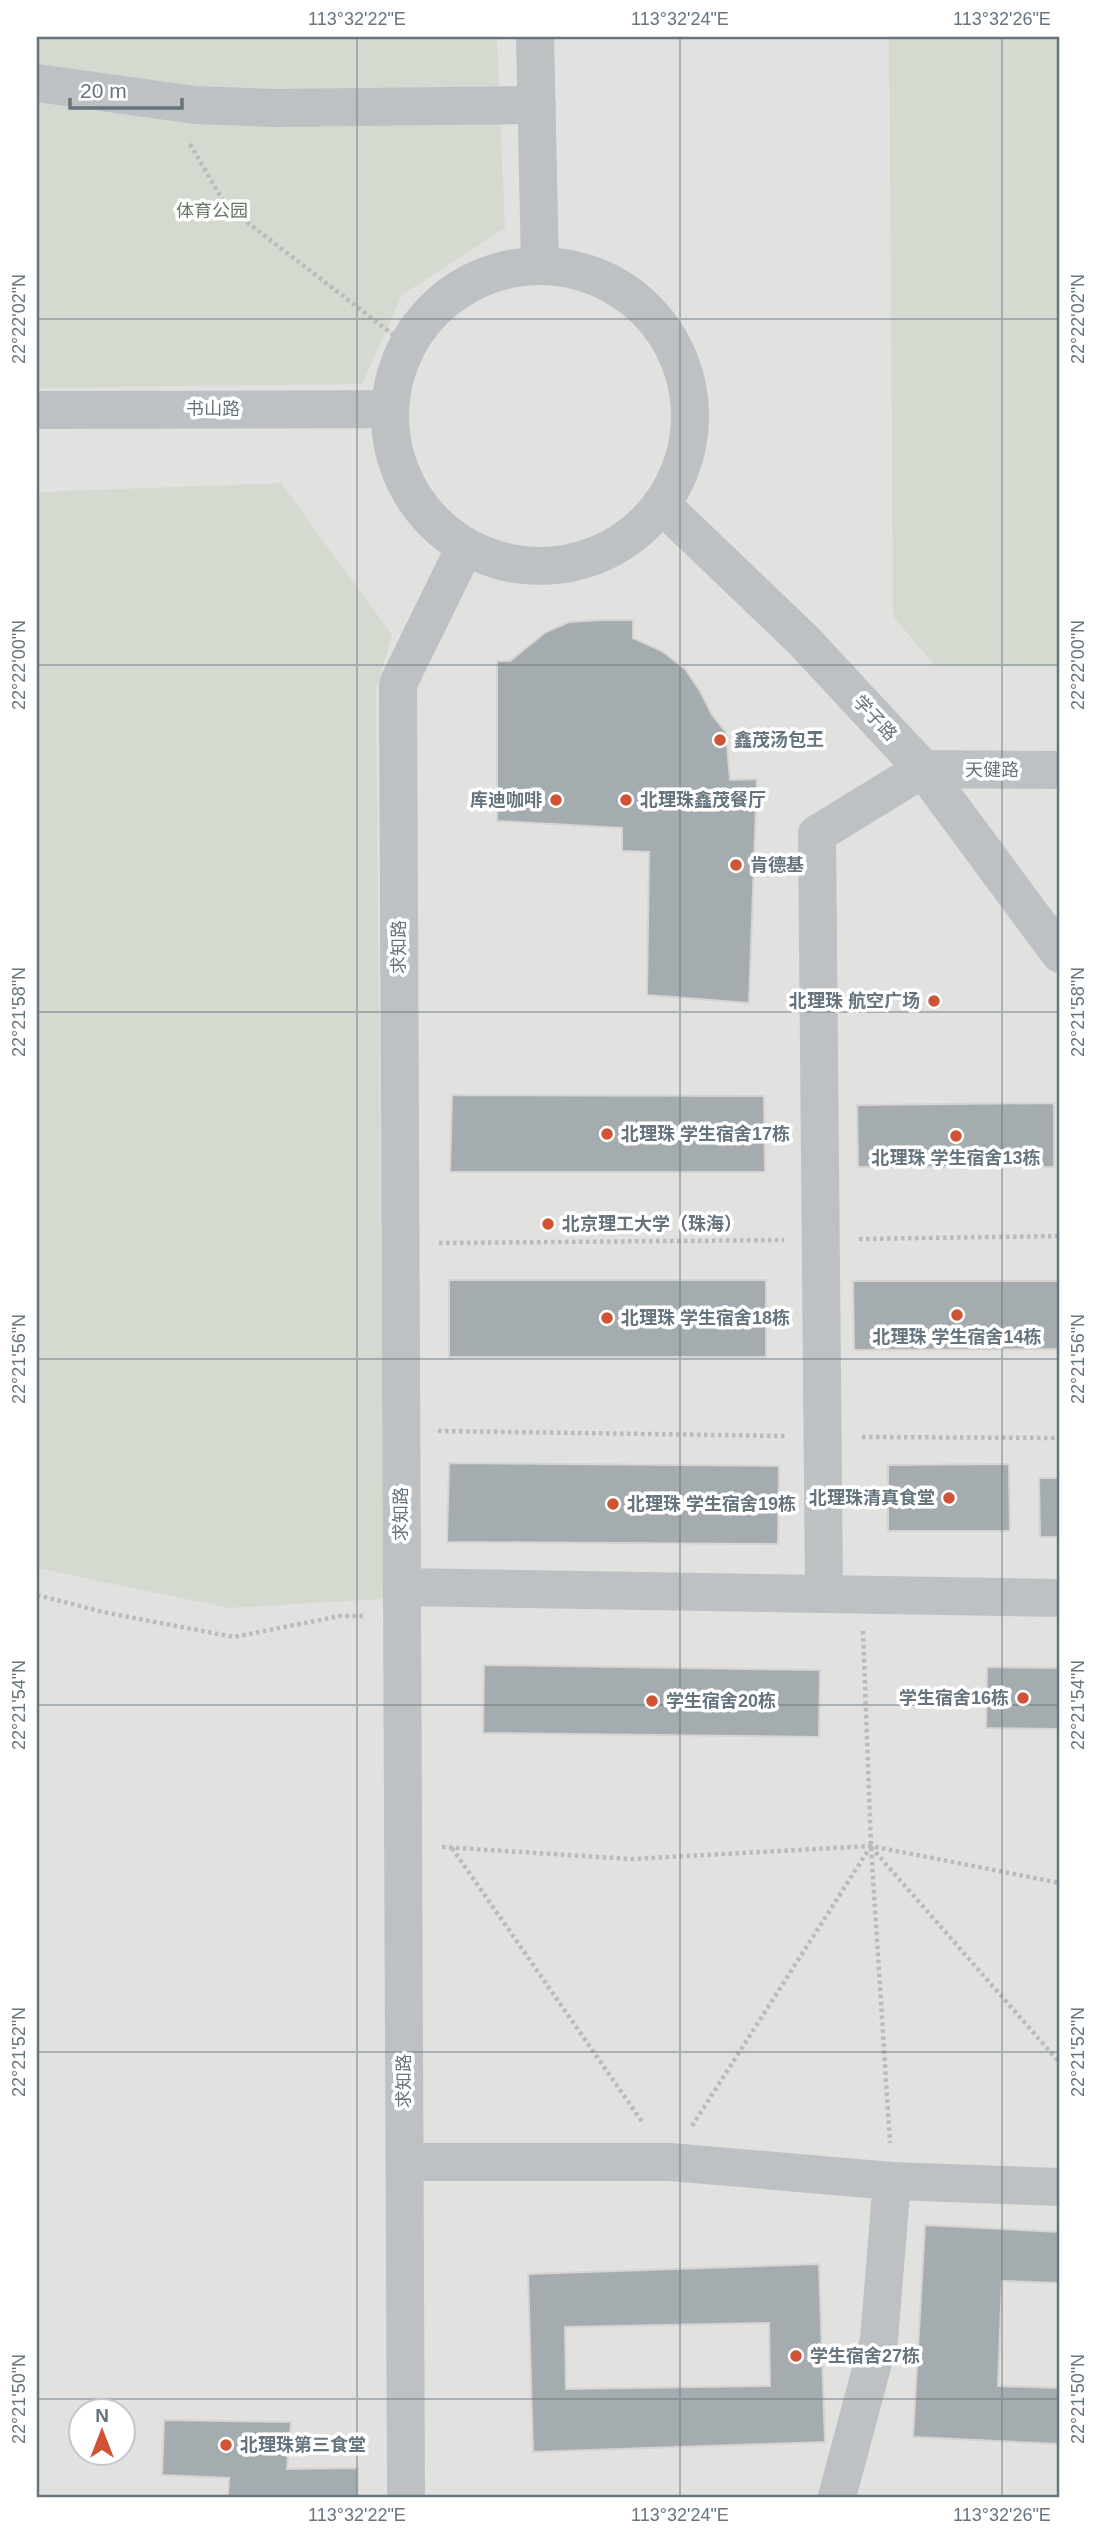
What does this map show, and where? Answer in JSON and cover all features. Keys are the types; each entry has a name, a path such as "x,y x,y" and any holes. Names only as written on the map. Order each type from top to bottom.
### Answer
{"street":[{"path":"535,37 540,266"},
{"path":"37,83 195,105 275,108 537,105"},
{"path":"540,266 573,270 594,277 633,298 656,321 675,348 687,379 691,412 689,445 679,476 662,505 637,532 607,552 572,563 536,566 500,561 466,547 431,520 417,503 400,474 391,442 389,409 394,380 408,346 420,326 444,301 473,282 506,270 540,266"},
{"name":"书山路","path":"37,410 389,409"},
{"name":"学子路","path":"662,505 803,639 923,769 1060,954"},
{"name":"求知路","path":"406,2497 398,684 466,547"},
{"path":"824,1594 817,834 923,769"},
{"name":"天健路","path":"923,769 1060,770"},
{"path":"402,1601 824,1594 1060,1598"},
{"path":"404,2162 670,2162 892,2181 1060,2187"},
{"path":"837,2497 879,2340 892,2181"}],"path":[{"path":"165,101 226,206 408,346"},
{"path":"400,1244 1060,1236"},
{"path":"401,1430 1060,1438"},
{"path":"37,1595 103,1612 234,1637 402,1601"},
{"path":"862,1595 871,1846 892,2181"},
{"path":"403,1843 631,1859 871,1846 1060,1883"},
{"path":"871,1846 1060,2063"},
{"path":"452,1848 670,2162 871,1846"}],"shaded area":[{"name":"北京理工大学（珠海）","path":"37,37 1060,37 1060,2497 37,2497"}],"green space":[{"name":"体育公园","path":"37,37 497,37 505,228 402,295 362,384 37,388"},
{"path":"889,37 1060,37 1060,666 935,666 893,616"},
{"path":"281,483 392,635 376,689 384,1599 228,1608 37,1568 37,492"}],"building":[{"name":"北理珠鑫茂餐厅","path":"633,620 633,638 662,651 685,669 712,715 726,732 730,780 757,779 749,1003 647,995 649,852 622,851 622,828 497,821 497,661 510,661 546,632 569,622"},
{"name":"北理珠 学生宿舍17栋","path":"452,1095 764,1096 765,1172 450,1172"},
{"name":"北理珠 学生宿舍13栋","path":"1054,1103 1054,1167 858,1167 857,1105"},
{"name":"北理珠 学生宿舍18栋","path":"449,1280 766,1280 766,1357 449,1357"},
{"name":"北理珠 学生宿舍14栋","path":"853,1281 1060,1281 1060,1349 854,1350"},
{"name":"北理珠 学生宿舍19栋","path":"449,1463 779,1466 778,1544 447,1542"},
{"name":"北理珠清真食堂","path":"1009,1464 1010,1531 888,1531 888,1465"},
{"path":"1039,1478 1060,1478 1060,1537 1040,1537"},
{"name":"学生宿舍20栋","path":"484,1665 820,1670 819,1737 483,1733"},
{"name":"学生宿舍16栋","path":"987,1667 1060,1668 1060,1729 986,1728"},
{"path":"925,2225 1060,2232 1060,2283 1002,2281 998,2386 1060,2388 1060,2444 913,2437"},
{"name":"学生宿舍27栋","path":"819,2264 825,2442 533,2452 528,2274","holes":["769,2323 770,2386 566,2389 565,2327"]},
{"name":"北理珠第三食堂","path":"164,2420 291,2422 287,2469 358,2468 358,2497 228,2497 229,2478 162,2475"}],"place":[{"name":"鑫茂汤包王","path":"720,740"},
{"name":"库迪咖啡","path":"556,800"},
{"name":"北理珠鑫茂餐厅","path":"626,800"},
{"name":"肯德基","path":"736,865"},
{"name":"北理珠 航空广场","path":"934,1001"},
{"name":"北理珠 学生宿舍17栋","path":"607,1134"},
{"name":"北理珠 学生宿舍13栋","path":"956,1136"},
{"name":"北京理工大学（珠海）","path":"548,1224"},
{"name":"北理珠 学生宿舍14栋","path":"957,1315"},
{"name":"北理珠 学生宿舍18栋","path":"607,1318"},
{"name":"北理珠清真食堂","path":"949,1498"},
{"name":"北理珠 学生宿舍19栋","path":"613,1504"},
{"name":"学生宿舍16栋","path":"1023,1698"},
{"name":"学生宿舍20栋","path":"652,1701"},
{"name":"学生宿舍27栋","path":"796,2356"},
{"name":"北理珠第三食堂","path":"226,2445"}]}
